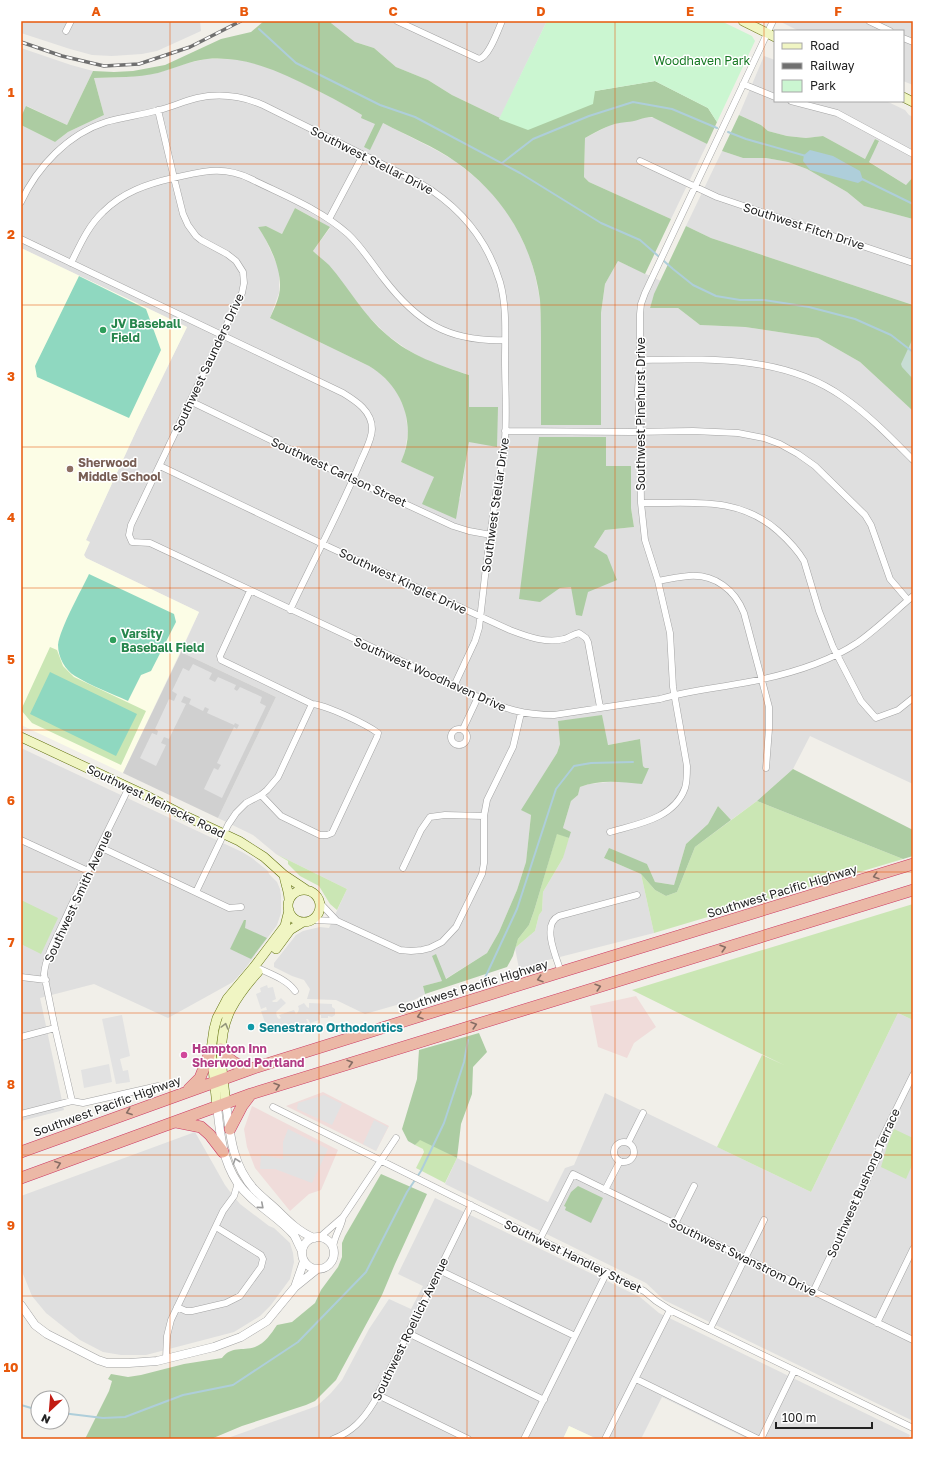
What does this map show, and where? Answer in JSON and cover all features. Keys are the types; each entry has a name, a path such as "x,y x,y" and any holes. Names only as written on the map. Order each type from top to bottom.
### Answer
{"highway":[{"name":"Southwest Pacific Highway","path":"21,1152 251,1069 913,864"},
{"path":"21,1178 251,1094 913,890"},
{"path":"186,1092 200,1078 216,1050 232,1062 251,1069"},
{"path":"230,1129 242,1106 251,1094"},
{"path":"176,1122 201,1127 210,1135 223,1152"}],"main road":[{"path":"743,21 771,35"},
{"path":"904,98 913,102"},
{"name":"Southwest Meinecke Road","path":"21,737 129,787 255,850 284,875 305,889"},
{"path":"222,1105 214,1029 224,1005 231,993 254,967 287,922 289,900 288,888 284,881 284,875"},
{"path":"216,1050 230,1010 238,997 290,930 303,922 312,920 319,912 320,903 315,894 305,889 295,892 289,900"},
{"path":"289,910 294,919 303,922"}],"street":[{"path":"66,32 71,21"},
{"path":"397,21 481,59 484,58 502,21"},
{"name":"Southwest Pinehurst Drive","path":"610,832 658,817 671,808 685,787 687,766 674,694 670,633 658,581 645,540 641,503 638,390 640,360 640,314 643,299 696,188 743,84 771,35 773,21"},
{"path":"869,21 888,30"},
{"path":"743,84 774,98"},
{"name":"Southwest Stellar Drive","path":"21,202 31,182 42,168 56,152 77,136 104,123 158,110 206,96 226,95 246,99 263,105 420,183 456,209 474,229 490,256 500,283 504,312 505,340 505,441 497,487 478,633 454,686"},
{"path":"795,102 837,113 913,154"},
{"name":"Southwest Saunders Drive","path":"132,542 129,535 131,525 244,288 243,272 239,265 232,257 207,244 192,231 183,214 158,110"},
{"path":"329,219 363,155"},
{"name":"Southwest Fitch Drive","path":"640,161 717,197 913,263"},
{"path":"71,263 89,228 116,200 139,187 206,171 221,170 238,174 329,219 353,239 393,291 419,317 434,326 459,336 475,339 505,340"},
{"path":"21,239 343,393 356,400 366,410 372,429 369,439 353,479 290,610"},
{"path":"640,360 736,361 769,366 797,374 816,382 846,399 863,412 913,460"},
{"name":"Southwest Carlson Street","path":"190,401 453,526 491,535"},
{"path":"505,431 693,431 738,433 764,438 798,454 815,466 865,515 871,526 890,579 910,598"},
{"name":"Southwest Kinglet Drive","path":"160,466 322,544 480,617 525,635 544,640 556,640 565,639 578,633 582,634 588,642 600,707"},
{"path":"641,503 722,504 748,511 770,524 797,550 804,561 826,630 836,654 861,701 876,718 898,710 913,698"},
{"name":"Southwest Woodhaven Drive","path":"132,542 150,543 478,697 521,713 554,715 660,699 674,694 761,680 786,674 828,658 857,643 910,598"},
{"path":"658,581 690,576 715,580 731,592 739,602 744,613 769,707 766,768"},
{"path":"250,591 219,658 223,662 312,704 322,706 378,733 332,833 327,836 320,835 284,819 261,795"},
{"path":"463,729 478,697"},
{"path":"196,892 231,820 240,808 261,795 278,776 312,704"},
{"path":"320,903 337,921 400,950 422,950 442,942 456,927 482,874 484,863 484,816 487,800 514,743 521,713"},
{"name":"Southwest Smith Avenue","path":"72,1101 44,974 46,963 88,871 129,787"},
{"path":"403,868 421,830 430,817 445,815 484,816"},
{"path":"21,840 88,871"},
{"path":"100,847 229,908 241,907"},
{"path":"561,972 550,933 552,920 559,916 637,895"},
{"path":"312,920 337,921"},
{"path":"260,969 286,982 295,991"},
{"path":"21,977 46,980"},
{"path":"21,1037 55,1028"},
{"name":"Southwest Bushong Terrace","path":"813,1292 876,1161 882,1138 913,1075"},
{"path":"21,1114 72,1101 84,1103 158,1086"},
{"path":"222,1105 230,1129 238,1165 253,1188 295,1227 307,1235 329,1242 333,1248"},
{"path":"222,1105 223,1152 229,1168 238,1183 248,1194 293,1234 302,1251 304,1261 307,1265 316,1270"},
{"name":"Southwest Handley Street","path":"273,1107 607,1272 644,1291 670,1310 710,1328 913,1428"},
{"path":"628,1143 643,1113"},
{"path":"302,1251 306,1242 317,1237 343,1217 396,1138"},
{"path":"622,1142 632,1144 635,1151 632,1158 629,1161 620,1162 615,1155 615,1148 618,1143 622,1142"},
{"path":"605,1190 620,1162"},
{"name":"Southwest Swanstrom Drive","path":"540,1239 573,1174 913,1340"},
{"path":"166,1358 167,1331 216,1227 226,1207 234,1196 238,1183"},
{"path":"674,1224 694,1186"},
{"path":"234,1196 248,1194"},
{"name":"Southwest Roellich Avenue","path":"333,1439 340,1438 358,1424 366,1415 378,1395 471,1205"},
{"path":"21,1305 26,1314 47,1334 98,1360 107,1363 157,1361 214,1346 241,1337 267,1320 295,1287 316,1270 325,1268 332,1262 335,1236 343,1217"},
{"path":"710,1328 764,1220"},
{"path":"177,1307 186,1311 192,1311 234,1300 243,1293 261,1267 263,1258 261,1255 216,1227"},
{"path":"877,1322 913,1249"},
{"path":"295,1287 304,1261"},
{"path":"439,1270 575,1336"},
{"path":"524,1439 607,1272"},
{"path":"606,1437 670,1310"},
{"path":"408,1333 544,1400"},
{"path":"636,1379 760,1439 794,1370"},
{"path":"378,1395 468,1439"}],"shaded area":[{"path":"21,21 200,21 201,31 157,51 142,54 112,56 92,55 21,33"},
{"path":"332,21 547,21 500,118 452,95 428,80 396,67 374,48 355,42 331,23"},
{"path":"779,21 913,21 913,85 904,81 904,30 797,30"},
{"path":"21,48 93,71 67,125 27,106 21,117"},
{"path":"764,56 774,60 774,102 888,102 905,110 913,117 913,177 906,185 868,161 879,142 875,139 865,159 823,136 806,138 787,136 768,131 761,125 739,115"},
{"path":"206,59 242,60 279,71 362,115 383,123 436,150 455,161 491,192 507,212 518,231 529,254 535,275 540,300 541,322 541,425 601,424 601,313 605,284 618,261 661,281 650,308 678,308 700,325 745,327 818,338 860,362 913,411 913,784 810,736 793,769 757,801 731,820 718,806 708,824 686,844 674,885 655,882 647,864 604,858 641,874 654,933 548,960 548,965 544,968 520,974 515,948 535,931 539,915 542,911 543,892 563,858 571,832 563,828 571,801 578,795 580,787 589,784 625,782 649,768 645,768 643,766 640,739 607,745 571,720 558,721 560,744 557,753 522,810 531,815 526,862 517,890 499,932 487,953 442,981 423,986 425,994 414,1000 365,1014 336,1000 307,999 310,989 304,980 274,967 274,963 296,935 303,931 320,927 329,928 347,889 276,854 253,835 218,818 276,697 181,652 199,612 86,558 84,555 86,540 138,427 187,327 21,248 21,125 55,142 68,132 104,115 94,78 127,77 157,73","holes":["295,208 330,228 313,251 328,265 369,317 387,335 408,350 430,362 469,375 469,442 460,499 435,477 401,462 404,456 408,432 405,409 395,388 378,371 270,318 279,293 279,269 265,238 258,227 266,226 282,234","606,466 631,466 631,508 634,527 605,530 571,587 560,588 539,602"]},
{"path":"645,117 656,118 707,144 671,219 589,182 584,177 585,138 614,123 622,121 627,122"},
{"path":"722,151 743,158 766,158 788,162 807,169 847,192 864,206 913,219 913,305 711,238 686,226"},
{"name":"Sherwood Middle School","path":"21,248 187,327 138,427 86,540 90,542 84,555 86,558 199,612 123,773 21,725"},
{"path":"913,338 913,379 901,364"},
{"path":"181,652 276,697 218,818 123,773"},
{"path":"193,664 212,673 209,679 215,682 218,677 236,685 234,689 237,691 240,687 262,697 260,703 266,706 222,798 204,789 214,768 218,770 221,765 217,763 234,727 237,729 239,725 235,723 234,725 207,713 209,709 205,707 203,711 189,704 191,699 184,696 181,702 186,704 169,739 164,737 161,743 166,745 156,766 140,758 152,733 157,735 158,731 155,729 169,699 174,701 177,694 172,691 183,668 189,671"},
{"path":"21,748 252,858 268,871 277,882 281,896 281,913 277,925 244,970 233,982 168,1018 94,984 40,998 64,1110 21,1121"},
{"path":"267,985 268,988 273,987 276,999 272,1001 273,1002 277,1002 281,998 286,1003 276,1012 279,1019 281,1018 279,1015 294,1010 296,1014 299,1009 298,1006 304,1003 309,1008 309,1003 332,1004 332,1007 335,1009 335,1015 332,1017 328,1016 328,1018 321,1018 321,1015 319,1015 319,1020 310,1023 308,1019 306,1019 308,1023 293,1028 291,1024 289,1024 291,1029 276,1034 274,1029 268,1031 261,1011 267,1010 266,1007 261,1009 256,994 261,992 260,988"},
{"path":"636,996 656,1027 634,1043 627,1058 598,1047 590,1006"},
{"path":"898,1013 913,1020 913,1421 664,1300 646,1283 445,1184 457,1158 548,1202 565,1168 574,1165 605,1093 811,1192"},
{"path":"122,1015 130,1056 120,1059 123,1071 128,1070 130,1082 116,1084 102,1019"},
{"path":"109,1064 112,1082 84,1088 81,1070"},
{"path":"323,1092 389,1126 376,1151 286,1106"},
{"path":"324,1095 342,1104 332,1125 297,1109 298,1103"},
{"path":"252,1106 338,1150 321,1190 309,1194 290,1211 255,1168 247,1147 244,1129"},
{"path":"374,1120 388,1127 376,1151 363,1144"},
{"path":"288,1129 328,1149 312,1183 275,1169 260,1169 261,1155 283,1159 283,1142"},
{"path":"195,1132 225,1185 240,1204 269,1226 274,1228 290,1243 294,1262 290,1279 271,1305 260,1316 234,1332 146,1355 121,1355 103,1352 80,1340 46,1313 32,1296 21,1269 21,1196"},
{"path":"435,1198 640,1297 659,1313 910,1435 908,1439 748,1439 662,1397 641,1439 597,1439 569,1426 563,1439 225,1439 317,1406 342,1380 369,1329 389,1299 411,1309 423,1286 398,1274"},
{"path":"569,1426 597,1439 563,1439"}],"green space":[{"path":"264,21 332,21 331,23 355,42 374,48 396,67 428,80 452,95 500,118 499,119 595,91 655,81 708,108 717,122 707,144 652,117 610,125 585,138 584,177 589,182 671,219 645,274 618,261 605,284 601,313 601,425 541,425 540,300 530,259 513,222 488,189 473,175 448,156 430,146 383,123 370,150 364,147 375,124 361,118 362,115 294,79 270,69 246,62 220,59 195,61 150,75 94,78 104,115 68,132 55,142 21,125 21,117 26,106 67,125 93,71 133,71 165,65 221,39 251,32"},
{"name":"Woodhaven Park","path":"547,21 721,21 752,36 755,41 717,122 708,108 655,81 595,91 593,104 528,130 499,119"},
{"path":"739,115 761,125 768,131 787,136 806,138 823,136 865,159 875,139 879,141 869,162 906,185 913,177 913,219 864,206 847,192 828,181 807,169 788,162 766,158 743,158 722,151"},
{"path":"295,208 330,227 313,251 329,265 364,311 387,335 406,349 416,354 469,375 469,407 498,407 497,447 469,442 456,519 422,504 434,477 401,462 406,448 408,434 407,421 404,408 398,395 381,374 369,366 270,318 279,295 280,278 275,260 258,227 266,226 282,234"},
{"path":"686,226 711,238 913,305 913,411 860,362 818,338 745,327 700,325 678,308 650,308 654,294"},
{"name":"JV Baseball Field","path":"79,276 146,309 161,350 129,418 37,377 35,366"},
{"path":"539,437 606,437 606,466 631,466 631,508 634,527 605,530 594,547 607,555 617,580 588,592 582,616 576,615 571,587 560,588 540,602 519,599"},
{"name":"Varsity Baseball Field","path":"89,574 174,614 176,622 151,671 141,675 128,701 75,676 65,667 59,654 58,645 63,629"},
{"path":"50,647 57,650 63,666 74,677 146,711 121,765 32,723 21,710"},
{"path":"50,672 137,714 116,756 30,714"},
{"path":"602,715 608,745 640,739 643,766 645,768 649,768 642,784 603,782 588,784 580,787 578,795 571,801 563,828 571,832 569,838 557,834 529,925 518,939 513,956 507,967 425,994 423,986 442,981 432,956 436,954 446,979 487,953 499,932 517,890 526,862 531,815 521,810 557,753 560,744 558,721"},
{"path":"793,769 913,830 913,856 903,859 757,801"},
{"path":"757,801 903,859 654,933 641,874 655,890 666,896 677,892 695,847"},
{"path":"718,806 731,820 695,847 677,892 666,896 655,890 641,874 604,858 609,848 647,864 655,882 674,885 686,844 708,824"},
{"path":"557,833 569,838 563,858 543,892 542,911 539,915 535,931 515,948 518,939 529,925"},
{"path":"276,854 347,889 337,910 330,904 319,886 300,876 288,864 288,861"},
{"path":"21,900 58,918 41,954 21,944"},
{"path":"913,904 913,1020 898,1013 811,1192 717,1147 762,1055 784,1065 632,990"},
{"path":"244,920 246,920 245,928 267,938 251,959 230,949"},
{"path":"479,1033 487,1052 473,1067 472,1094 461,1124 457,1158 420,1140 415,1145 408,1141 402,1129 417,1079 419,1050"},
{"path":"894,1129 913,1138 913,1163 906,1179 881,1167"},
{"path":"420,1139 457,1158 445,1183 416,1168 424,1152 423,1149 415,1145"},
{"path":"381,1174 427,1194 382,1295 336,1380 315,1401 242,1426 211,1439 85,1439 109,1391 112,1381 108,1379 111,1374 128,1377 141,1375 184,1364 222,1358 225,1354 233,1350 255,1347 265,1341 277,1325 292,1322 315,1303 321,1290 338,1267 342,1257 342,1243 345,1236"},
{"path":"578,1186 603,1198 591,1223 565,1210 566,1207 564,1206 571,1192"}],"water":[{"path":"810,150 833,156 860,171 863,180 858,183 810,170 803,161 804,155"}],"waterway":[{"path":"259,29 296,63 380,105 415,117 520,173 601,223 640,240 693,285 716,296 740,300 764,300 809,307 855,319 891,335 913,352"},
{"path":"502,163 533,139 589,116 633,102 672,109 717,128"},
{"path":"728,132 746,139 806,156"},
{"path":"862,179 913,204"},
{"path":"484,980 517,909 556,789 574,766 591,763 633,762"},
{"path":"70,1414 103,1418 125,1417 183,1395 233,1385 298,1342 366,1272 407,1192 421,1171 444,1123 464,1062 468,1040"},
{"path":"21,1405 30,1408"}],"railway":[{"path":"21,42 62,56 104,66 139,64 190,47 241,21"}],"place":[{"name":"JV Baseball Field","path":"103,330"},
{"name":"Sherwood Middle School","path":"70,469"},
{"name":"Varsity Baseball Field","path":"113,640"},
{"name":"Senestraro Orthodontics","path":"251,1027"},
{"name":"Hampton Inn Sherwood Portland","path":"184,1055"}]}
